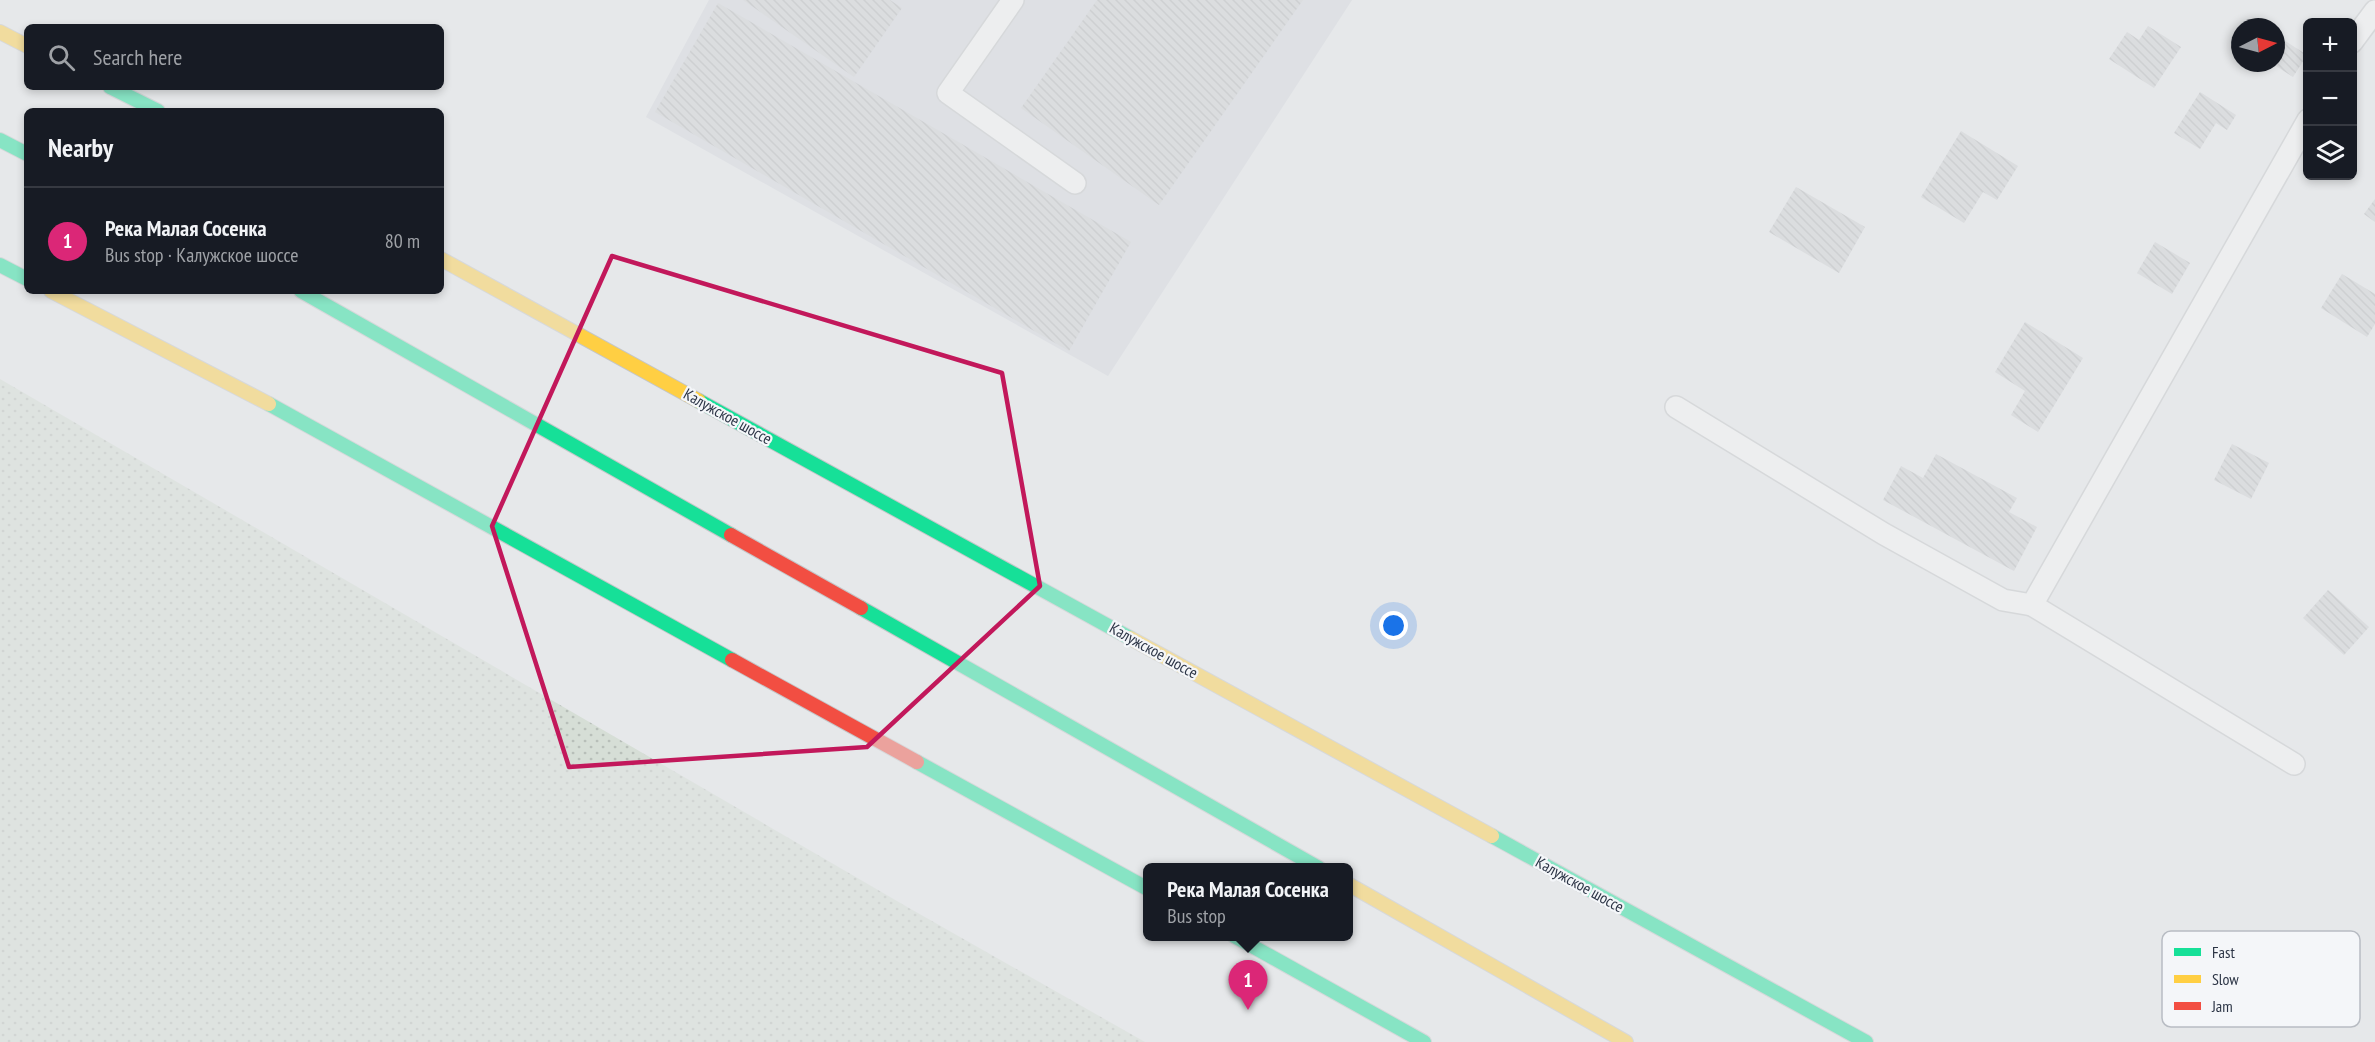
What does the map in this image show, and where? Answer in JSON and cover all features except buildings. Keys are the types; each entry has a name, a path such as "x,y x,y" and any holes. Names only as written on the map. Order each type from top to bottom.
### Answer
{"main road":[{"path":"0,32 24,44"},
{"path":"116,90 152,108"},
{"path":"0,140 24,152"},
{"name":"Калужское шоссе","path":"444,261 1866,1042"},
{"path":"0,265 24,277"},
{"path":"57,294 242,389 1143,886"},
{"path":"306,294 1312,863"},
{"path":"1353,887 1626,1042"},
{"path":"1243,941 1424,1042"}],"lane":[{"path":"1013,0 948,93 1076,183"},
{"path":"2357,35 2375,11"},
{"path":"2032,605 2304,126"},
{"path":"1676,406 1894,540 2003,600 2032,605 2294,764"}],"highlighted area":[{"path":"612,256 1002,373 1040,586 867,747 569,767 492,526"}],"shaded area":[{"path":"709,0 1352,0 1108,376 646,117"},
{"path":"0,379 909,908 1145,1042 0,1042"}],"traffic: fast":[{"path":"116,90 152,108"},
{"path":"0,140 24,152"},
{"path":"0,265 24,277"},
{"path":"306,294 731,535"},
{"path":"699,401 1130,638"},
{"path":"269,404 732,660"},
{"path":"861,608 1310,863"},
{"path":"917,762 1143,886"},
{"path":"1492,836 1866,1042"},
{"path":"1243,941 1424,1042"}],"traffic: slow":[{"path":"0,32 24,44"},
{"path":"444,261 699,401"},
{"path":"57,294 269,404"},
{"path":"1130,638 1492,836"},
{"path":"1353,887 1626,1042"}],"traffic: jam":[{"path":"731,535 861,608"},
{"path":"732,660 917,762"}],"place":[{"name":"Река Малая Сосенка","path":"1248,1010"}]}
